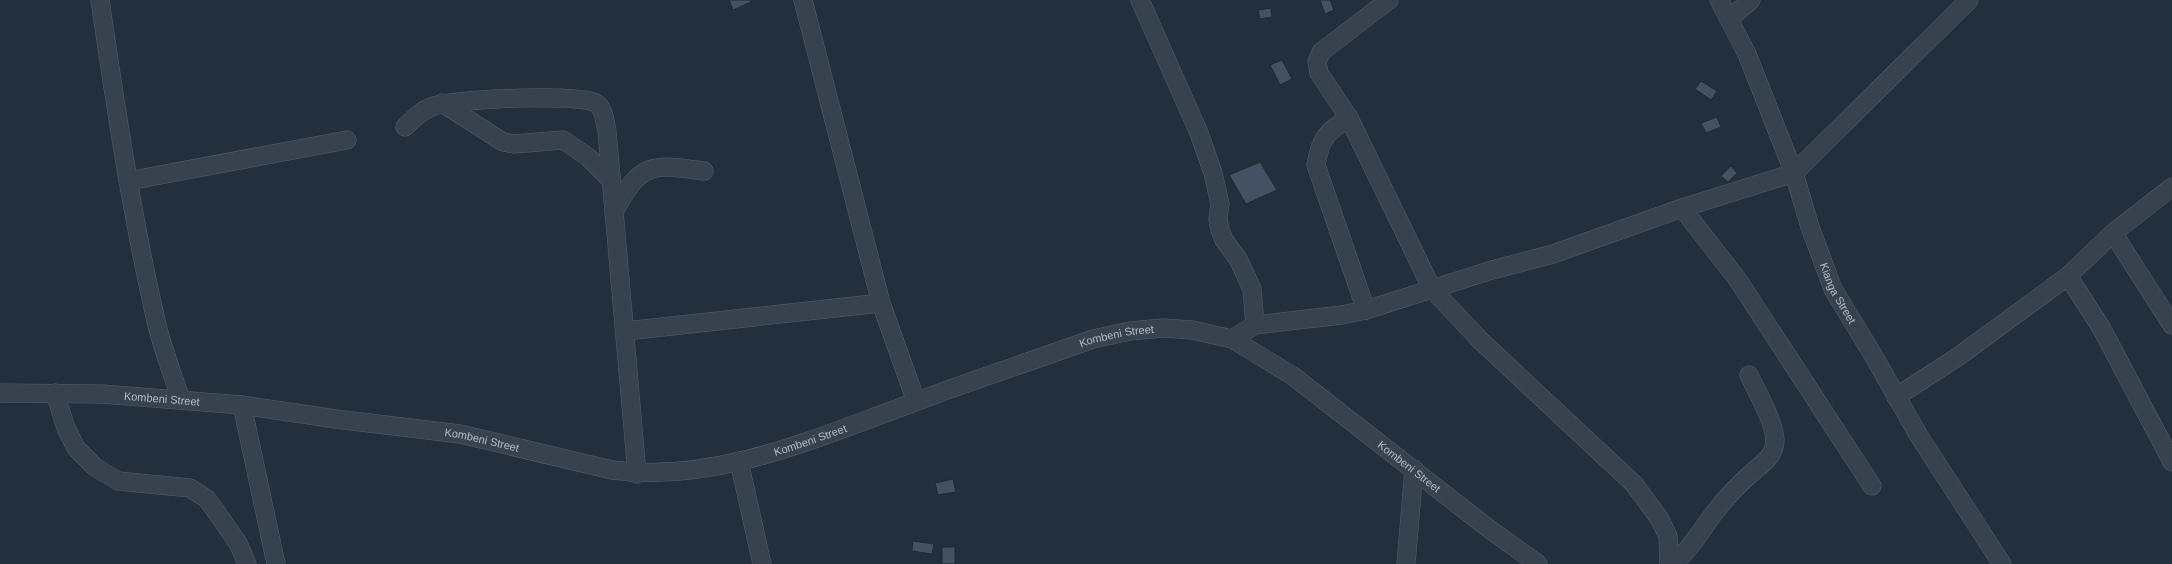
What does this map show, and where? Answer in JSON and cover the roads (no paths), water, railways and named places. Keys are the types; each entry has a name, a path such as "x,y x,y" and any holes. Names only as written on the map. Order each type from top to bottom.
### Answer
{"street":[{"path":"100,0 128,181 158,326 181,400"},
{"path":"803,0 881,303 916,401"},
{"path":"1140,0 1199,132 1214,173 1220,204 1218,219 1220,230 1224,240 1238,259 1252,289 1255,325"},
{"path":"1389,0 1321,52 1317,62 1320,73 1349,118 1432,289 1480,340 1634,484 1659,518 1668,536 1669,564"},
{"name":"Kianga Street","path":"1719,0 1747,54 1794,173 1810,227 1833,289 1938,467 2002,564"},
{"path":"1728,18 1751,0"},
{"path":"1232,339 1255,325 1342,315 1366,310 1553,254 1682,208 1794,173 1969,0"},
{"path":"405,127 432,106 465,101 557,98 585,100 596,104 603,111 607,131 626,331 637,474"},
{"path":"442,104 503,142 514,144 563,140 588,157 611,180"},
{"path":"1349,118 1326,135 1318,148 1316,165 1366,310"},
{"path":"128,181 347,140"},
{"path":"614,212 632,180 643,172 658,167 676,166 704,171"},
{"path":"1896,397 1959,356 2068,276 2113,233 2172,187"},
{"path":"1682,208 1738,280 1872,486"},
{"path":"2113,233 2172,325"},
{"path":"2068,276 2102,329 2172,462"},
{"path":"626,331 881,303"},
{"name":"Kombeni Street","path":"0,393 102,394 242,405 336,419 421,428 460,434 612,470 637,474 694,471 738,461 810,440 1092,339 1130,331 1163,328 1192,330 1232,339 1293,376 1488,528 1538,564"},
{"path":"1673,564 1693,544 1734,489 1765,462 1773,452 1775,440 1770,424 1749,374"},
{"path":"55,393 66,428 73,441 95,467 118,481 190,488 207,499 238,543 247,564"},
{"path":"242,405 276,564"},
{"path":"738,461 762,564"},
{"path":"1406,564 1414,469"}]}
